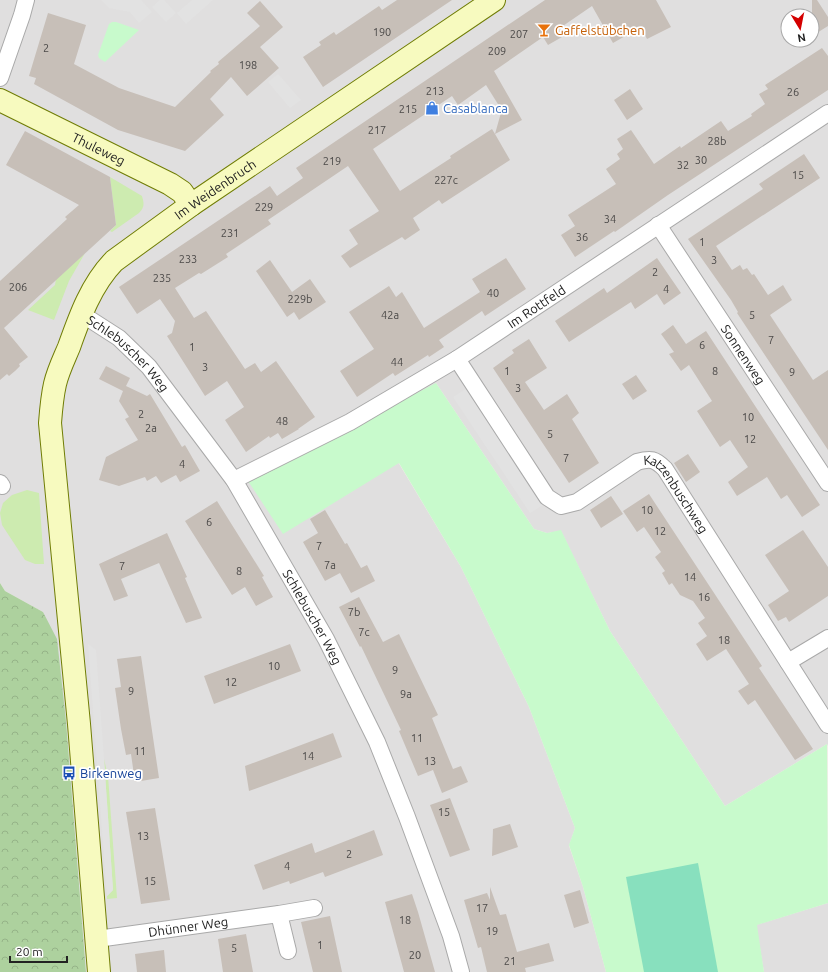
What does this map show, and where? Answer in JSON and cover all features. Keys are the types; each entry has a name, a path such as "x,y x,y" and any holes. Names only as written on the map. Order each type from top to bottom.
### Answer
{"street":[{"path":"0,78 26,0"},
{"name":"Im Weidenbruch","path":"97,939 76,687 50,423 55,382 80,316 94,286 114,261 191,204 494,0"},
{"name":"Thuleweg","path":"0,100 170,184 182,192 191,204"},
{"name":"Im Rottfeld","path":"234,480 350,422 457,360 828,113"},
{"name":"Sonnenweg","path":"658,225 828,483"},
{"name":"Schlebuscher Weg","path":"80,316 91,320 119,338 135,353 149,368 234,480 326,639 377,742 428,872 451,936 461,972"},
{"name":"Katzenbuschweg","path":"457,360 548,497 561,506 577,502 637,462 648,459 658,462 666,469 828,725"},
{"path":"788,662 828,638"},
{"name":"Dhünner Weg","path":"97,939 314,908"},
{"path":"279,914 288,951"},
{"path":"97,939 99,972"}],"shaded area":[{"path":"0,0 828,0 828,746 827,744 725,806 610,631 561,531 547,533 534,529 436,383 283,533 398,462 461,567 529,707 575,828 569,846 583,887 606,972 86,972 66,721 43,612 5,591 0,583"},
{"path":"101,0 141,0 152,12 139,23 130,12 109,8"},
{"path":"160,0 164,0 176,13 166,22 152,7"},
{"path":"192,0 213,0 186,24 177,13"},
{"path":"278,74 301,100 290,108 268,82"},
{"path":"466,389 543,505 530,513 453,397"},
{"path":"88,644 96,650 113,890 107,896"},
{"path":"828,903 828,972 764,972 756,925"}],"green space":[{"path":"112,22 139,30 105,62 99,58 98,55 109,24"},
{"path":"110,177 142,196 144,203 139,213 112,232 110,231 116,225"},
{"path":"85,253 69,281 54,320 28,310 55,285 56,279"},
{"path":"436,383 534,529 547,533 561,530 610,631 725,806 827,744 828,903 757,925 764,972 606,972 583,887 569,845 575,828 529,707 461,567 399,463 283,534 248,481"},
{"path":"27,490 39,493 44,564 35,564 25,560 2,525 0,513 3,503 12,495"},
{"path":"0,583 5,591 43,612 57,639 66,721 86,972 0,972"},
{"path":"104,759 108,776 117,898 107,899 107,896 113,890"},
{"path":"698,863 718,972 644,972 626,877"}],"building":[{"path":"397,0 452,0 323,87 303,57 321,45 319,42 334,32 336,35 379,6 382,10"},
{"path":"545,0 656,0 671,27 647,39 641,27 613,43 592,6 557,30 562,37 548,45 543,37 494,71 522,120 495,134 510,160 442,204 439,200 413,218 420,230 405,240 402,237 350,268 341,256 358,244 349,230 379,211 348,166 268,220 271,224 226,254 228,257 175,288 194,318 206,311 245,369 255,363 261,372 276,361 315,417 282,439 278,433 270,438 269,436 246,452 225,420 244,407 227,381 205,396 167,336 172,333 175,321 160,299 137,314 119,287 270,186 277,196 303,178 296,168","holes":["486,85 502,109 495,134 492,129 400,191 373,149 452,96 458,105"]},
{"path":"812,0 817,0 828,17 828,26 820,31 820,8 812,8"},
{"path":"260,1 283,27 260,47 279,68 247,96 231,77 210,99 224,115 185,151 118,130 34,84 36,78 29,76 48,13 86,25 74,64 119,88 175,107 211,72 210,71 219,64 218,62 260,26 247,13"},
{"path":"822,48 828,56 828,90 575,257 561,235 575,226 568,215 616,184 606,169 620,159 617,154 623,149 617,139 631,130 654,164 721,121 728,131 752,116 751,114 765,104 759,94 768,89 765,85"},
{"path":"630,89 643,109 627,120 614,100"},
{"path":"25,131 110,177 116,225 4,328 28,357 19,364 20,366 9,376 7,374 0,380 0,281 67,219 65,217 79,205 6,165"},
{"path":"804,154 820,178 716,246 732,270 740,265 743,270 747,268 752,275 754,274 768,295 783,285 792,300 770,315 813,380 828,370 828,450 737,313 738,312 731,300 688,239 763,189 759,184"},
{"path":"506,258 526,289 485,316 482,311 439,340 444,347 429,357 428,355 395,376 393,373 357,397 340,371 374,349 349,312 389,286 396,297 402,292 424,328 480,292 472,279"},
{"path":"657,258 681,293 664,305 657,294 635,309 631,302 569,342 555,321 604,288 607,293"},
{"path":"270,260 292,292 310,279 326,302 299,320 294,312 287,317 256,271"},
{"path":"673,325 686,344 706,331 820,505 802,517 787,495 781,499 767,477 737,496 728,482 748,467 730,440 720,447 697,411 712,401 689,365 681,371 669,354 674,352 661,334"},
{"path":"529,339 547,368 525,382 544,410 567,394 579,413 572,419 599,463 569,483 493,368 514,353 512,350"},
{"path":"106,366 130,378 126,386 147,396 150,394 182,447 185,445 200,471 180,482 176,475 161,483 156,476 147,481 145,477 119,486 99,480 106,457 138,440 125,419 129,417 119,401 123,391 99,379"},
{"path":"636,375 647,391 633,400 622,384"},
{"path":"688,454 700,472 686,482 674,463"},
{"path":"649,494 762,666 759,668 813,749 795,760 755,700 748,705 738,691 749,684 726,649 707,661 696,644 707,636 698,623 705,618 693,601 680,595 672,583 669,585 662,573 665,571 655,557 661,552 644,527 637,532 623,511"},
{"path":"611,496 623,514 601,528 590,510"},
{"path":"217,501 264,576 262,577 273,597 256,606 245,587 232,595 185,521"},
{"path":"325,510 345,544 347,543 361,568 367,565 375,581 351,593 340,573 325,581 303,542 318,533 310,519"},
{"path":"803,530 828,567 828,596 789,622 786,617 778,621 768,605 789,591 765,555"},
{"path":"167,533 187,577 185,578 202,618 186,623 159,563 121,579 128,596 114,601 99,564"},
{"path":"359,597 383,642 399,634 438,715 432,718 453,769 461,766 468,782 442,793 433,770 418,776 399,731 401,730 361,646 360,647 339,607"},
{"path":"290,644 301,671 214,704 204,676"},
{"path":"141,656 159,778 135,782 131,754 126,755 115,688 121,687 117,659"},
{"path":"333,733 342,757 249,791 245,766"},
{"path":"450,798 470,850 450,857 430,805"},
{"path":"155,808 170,900 141,904 126,812"},
{"path":"510,824 518,847 492,856 493,829"},
{"path":"374,830 383,855 325,877 323,872 290,884 289,881 263,890 254,865 312,843 315,853"},
{"path":"490,887 500,915 506,914 517,952 549,943 554,961 525,968 526,972 487,972 481,947 478,948 464,900 487,893 490,900"},
{"path":"580,890 589,923 574,928 564,895"},
{"path":"412,894 435,972 404,972 385,902"},
{"path":"330,916 342,972 313,972 301,922"},
{"path":"246,934 253,972 223,972 218,939"},
{"path":"164,950 166,972 137,972 135,954"}],"place":[{"name":"Gaffelstübchen","path":"544,30"},
{"name":"Casablanca","path":"432,108"},
{"name":"Birkenweg","path":"69,773"}]}
